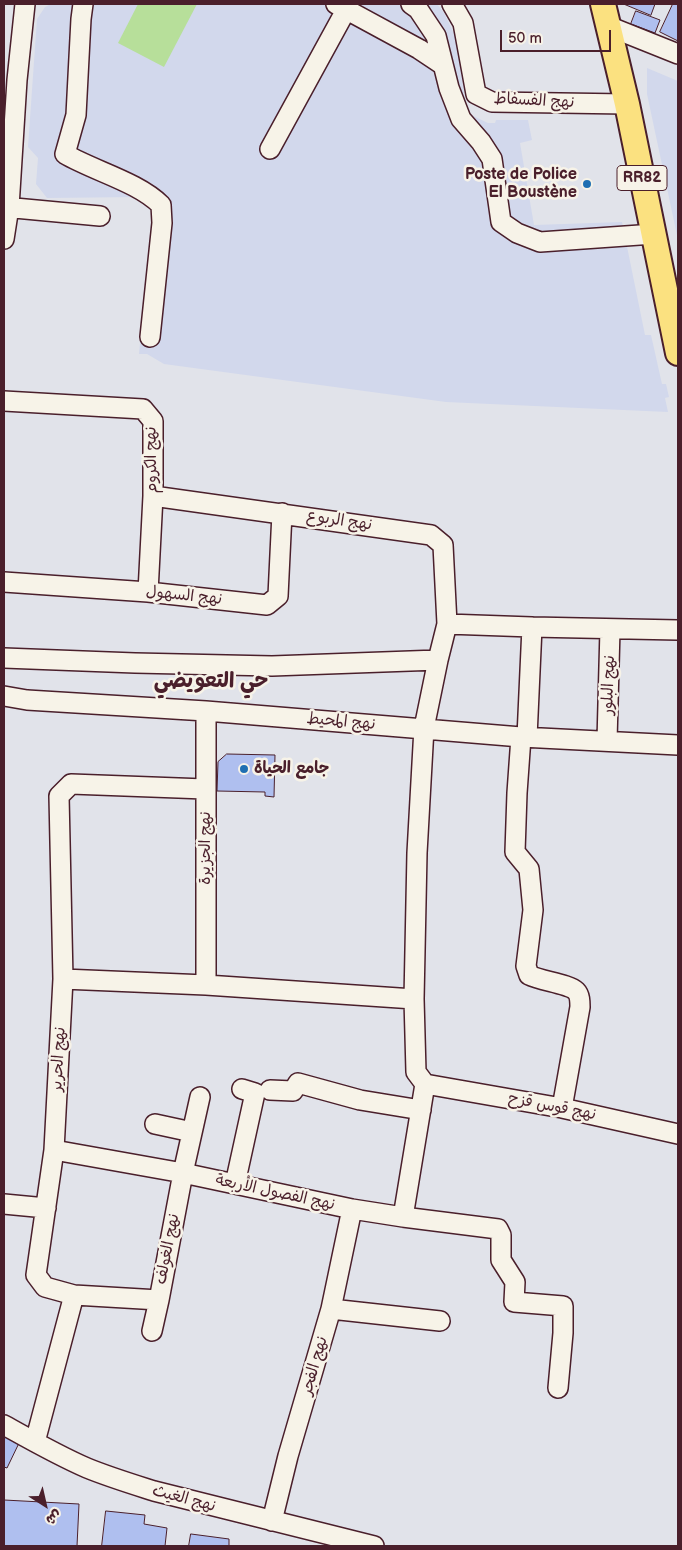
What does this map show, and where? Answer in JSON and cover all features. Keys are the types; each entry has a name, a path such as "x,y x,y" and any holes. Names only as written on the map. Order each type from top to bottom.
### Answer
{"main road":[{"name":"RR82","path":"606,15 654,234 673,301 678,353"}],"street":[{"path":"83,4 80,19 76,116 65,154 151,195 161,205 162,223 150,338"},
{"path":"411,4 418,9 436,36 453,99 461,119 482,142 492,159 501,222 517,233 540,242 654,234"},
{"name":"نهج الفسفاط","path":"452,4 463,24 476,94 492,102 627,104"},
{"path":"4,239 17,80 26,5"},
{"path":"270,149 341,7 419,49 443,65"},
{"path":"606,15 678,54"},
{"path":"6,207 100,216"},
{"name":"نهج الكروم","path":"4,401 143,409 153,421 148,592"},
{"name":"نهج الربوع","path":"152,496 431,535 443,545 447,624 424,728 417,853 414,1000 416,1072 424,1084"},
{"name":"نهج السهول","path":"4,582 148,592 267,605 278,596 282,513"},
{"path":"447,624 678,630"},
{"path":"532,627 524,737 517,793 515,852 529,869 533,910 526,966 529,975 570,988 579,997 580,1007 562,1108"},
{"name":"نهج البلور","path":"607,741 610,628"},
{"path":"4,658 272,666 438,660"},
{"name":"نهج المحيط","path":"4,696 27,700 206,711 524,737 678,745"},
{"name":"نهج الجزيرة","path":"206,711 206,985"},
{"name":"نهج الحرير","path":"74,1295 45,1287 36,1275 54,1150 63,979 59,796 71,784 205,789"},
{"path":"63,979 206,985 414,1000"},
{"path":"270,1090 293,1091 298,1083 360,1100 421,1110"},
{"path":"402,1217 424,1084"},
{"name":"نهج قوس قزح","path":"424,1084 562,1108 678,1134"},
{"path":"236,1184 255,1093 242,1089"},
{"name":"نهج الغولف","path":"74,1295 159,1300 183,1173 200,1097"},
{"path":"155,1124 192,1132"},
{"name":"نهج الفصول الأربعة","path":"54,1150 183,1173 352,1209 498,1229 501,1236 500,1260 515,1282 514,1302 563,1306 563,1333 558,1388"},
{"path":"4,1204 46,1208"},
{"name":"نهج الفجر","path":"272,1521 288,1456 331,1310 352,1209"},
{"path":"35,1442 74,1295"},
{"path":"152,1330 159,1300"},
{"path":"331,1310 440,1321"},
{"name":"نهج الغيث","path":"4,1426 88,1468 122,1481 154,1491 374,1546"}],"shaded area":[{"path":"51,4 437,4 444,13 456,38 467,113 488,123 495,123 496,120 528,120 532,140 520,143 534,225 622,222 645,335 651,335 662,384 666,384 669,397 665,398 668,412 446,402 164,364 147,354 139,354 152,212 139,197 47,198 36,184 38,158 28,147 37,19 45,7"},
{"path":"647,68 678,81 678,240 647,94"}],"green space":[{"path":"138,4 197,4 164,67 118,43"}],"building":[{"path":"624,4 655,4 651,15"},
{"path":"673,4 678,4 678,41 660,32"},
{"path":"636,11 660,20 655,33 631,24"},
{"path":"227,754 275,755 274,797 265,796 265,792 217,791 218,762"},
{"path":"4,1432 20,1441 7,1468 4,1467"},
{"path":"4,1500 79,1504 77,1546 4,1546"},
{"path":"106,1511 145,1515 144,1524 167,1528 165,1546 102,1546"},
{"path":"191,1534 229,1539 229,1546 189,1546"}],"place":[{"name":"Poste de Police El Boustène","path":"587,184"},
{"name":"جامع الحياة","path":"244,769"}],"district":[{"name":"حي التعويضي","path":"211,682"}]}
